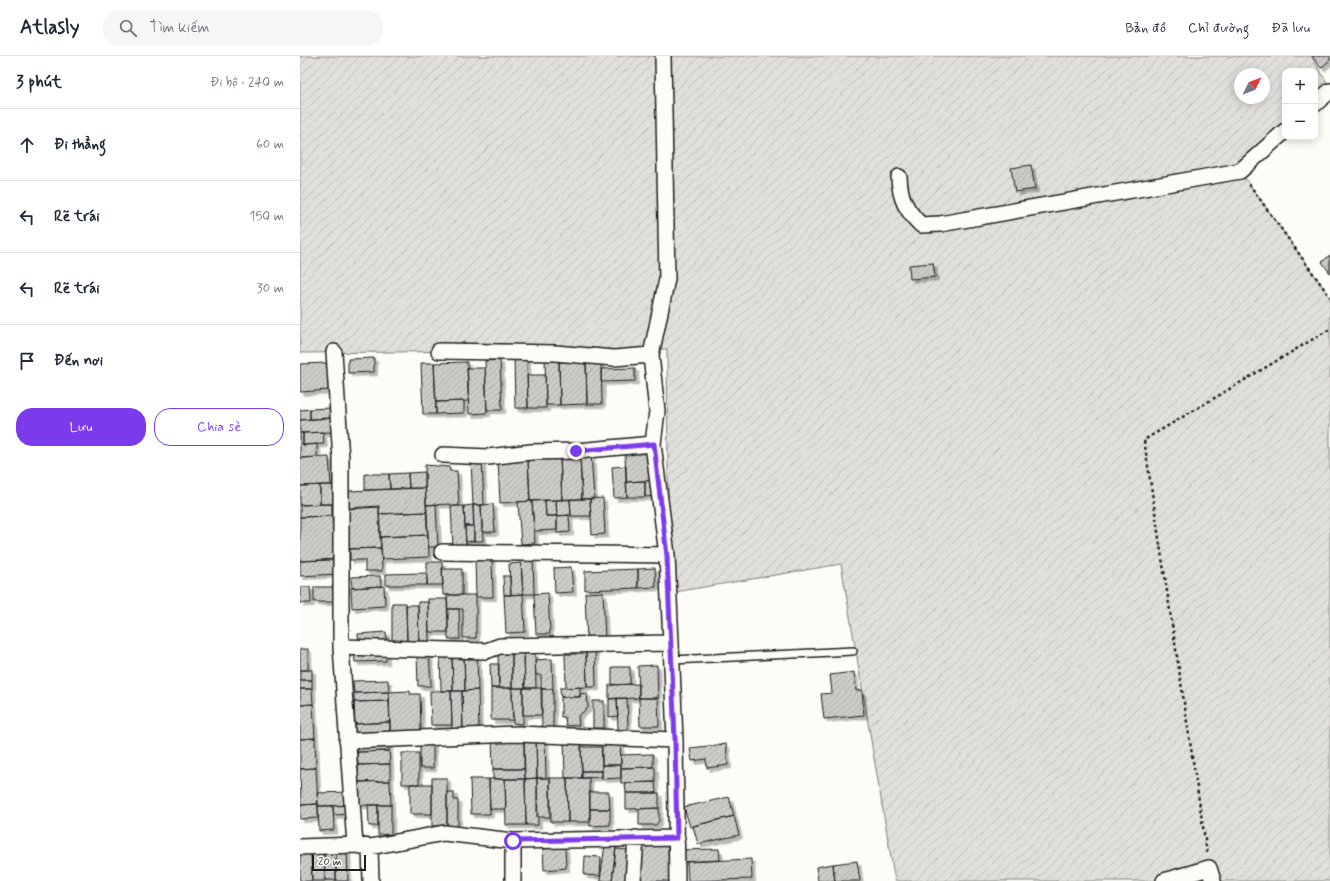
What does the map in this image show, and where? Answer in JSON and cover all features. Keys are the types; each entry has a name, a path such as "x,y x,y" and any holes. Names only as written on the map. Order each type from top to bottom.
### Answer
{"street":[{"path":"663,56 667,279 651,355 656,411 654,444 667,556 675,740 677,881"},
{"path":"1318,101 1330,91"},
{"path":"899,177 900,192 909,214 922,224 940,224 1240,171 1282,134"},
{"path":"439,351 555,353 614,358 651,355"},
{"path":"334,352 341,460 341,647 355,845"},
{"path":"443,455 488,457 531,452 576,451 654,444"},
{"path":"442,552 667,556"},
{"path":"341,647 486,651 500,646 671,643"},
{"path":"347,741 517,734 675,740"},
{"path":"300,848 355,845 370,846 444,833 513,841 677,838"},
{"path":"633,881 636,838"},
{"path":"513,841 513,881"},
{"path":"370,846 371,881"},
{"path":"1164,881 1211,874"}],"lane":[{"path":"672,660 852,651"}],"path":[{"path":"1240,171 1330,297"},
{"path":"1211,874 1144,440 1330,329"}],"shaded area":[{"path":"300,56 1311,56 1330,87 1318,101 1318,68 1282,68 1282,134 1240,171 1330,297 1330,881 1211,881 1209,868 1156,881 895,881 841,564 669,593 667,349 300,353"}],"building":[{"path":"1312,56 1330,56 1330,60 1321,68"},
{"path":"1031,165 1035,189 1015,192 1011,168"},
{"path":"1330,255 1330,273 1322,262"},
{"path":"933,263 935,277 910,279 909,265"},
{"path":"514,357 527,357 528,408 515,408"},
{"path":"545,357 559,357 560,405 546,405"},
{"path":"374,358 374,372 348,373 348,359"},
{"path":"500,360 502,410 487,410 485,361"},
{"path":"586,360 601,360 602,404 587,404"},
{"path":"467,362 469,401 436,402 434,363"},
{"path":"559,362 586,362 587,404 560,405"},
{"path":"327,363 329,390 300,392 300,364"},
{"path":"421,363 434,363 436,414 423,414"},
{"path":"467,368 485,368 487,413 469,414"},
{"path":"635,368 635,381 601,382 601,369"},
{"path":"527,375 545,375 546,408 528,408"},
{"path":"464,401 464,413 436,414 436,402"},
{"path":"331,408 332,418 310,419 310,409"},
{"path":"310,409 310,419 300,420 300,410"},
{"path":"332,418 332,432 300,433 300,420"},
{"path":"323,432 324,444 303,445 303,433"},
{"path":"300,433 303,433 303,445 317,444 317,457 300,458"},
{"path":"625,453 650,454 656,480 626,482"},
{"path":"591,454 594,498 582,499 580,455"},
{"path":"580,455 582,499 562,500 560,456"},
{"path":"329,457 331,485 300,486 300,458"},
{"path":"560,458 562,500 530,501 528,459"},
{"path":"528,459 530,501 500,503 498,460"},
{"path":"482,460 484,505 473,505 471,461"},
{"path":"425,465 449,467 450,471 457,471 459,506 451,506 451,504 426,505"},
{"path":"626,466 627,497 614,498 612,467"},
{"path":"425,472 425,488 409,488 408,473"},
{"path":"408,473 409,488 390,489 389,474"},
{"path":"365,474 389,474 390,489 365,490"},
{"path":"654,480 655,496 645,497 645,481"},
{"path":"645,481 645,497 627,497 626,482"},
{"path":"320,485 320,504 300,505 300,486"},
{"path":"320,485 335,485 336,504 320,504"},
{"path":"425,488 427,512 379,514 379,506 349,508 348,491"},
{"path":"603,498 605,534 592,535 590,499"},
{"path":"570,499 571,515 557,516 556,500"},
{"path":"570,499 590,499 591,516 571,516"},
{"path":"545,500 546,516 557,516 557,530 534,531 532,501"},
{"path":"545,500 556,500 557,516 546,516"},
{"path":"532,501 535,543 521,544 518,502"},
{"path":"332,504 332,516 300,517 300,505"},
{"path":"436,504 438,547 428,547 426,505"},
{"path":"493,504 495,532 482,532 481,505"},
{"path":"473,505 474,526 465,526 464,506"},
{"path":"473,505 481,505 483,541 474,541"},
{"path":"451,506 464,506 466,546 453,547"},
{"path":"379,507 381,548 345,549 347,509"},
{"path":"427,512 428,535 380,537 379,514"},
{"path":"569,515 570,532 557,533 557,516"},
{"path":"332,516 334,560 300,561 300,517"},
{"path":"465,526 474,526 474,541 466,542"},
{"path":"428,535 429,557 382,559 380,537"},
{"path":"381,548 382,571 365,571 365,560 350,560 350,549"},
{"path":"475,557 492,557 493,597 476,597"},
{"path":"337,559 338,574 300,576 300,561"},
{"path":"533,559 534,594 523,594 521,560"},
{"path":"427,562 442,562 443,585 427,585"},
{"path":"521,563 523,594 511,595 509,564"},
{"path":"571,567 573,592 555,593 554,568"},
{"path":"655,568 656,587 638,588 638,569"},
{"path":"442,569 462,569 462,595 443,595"},
{"path":"638,569 638,588 585,590 585,571"},
{"path":"427,573 427,585 386,585 386,574"},
{"path":"380,576 381,586 352,588 351,577"},
{"path":"503,576 510,576 511,595 504,595"},
{"path":"384,586 385,606 352,608 351,588"},
{"path":"300,587 310,587 311,603 300,603"},
{"path":"314,587 339,587 339,602 314,602"},
{"path":"603,592 605,641 587,642 585,593"},
{"path":"548,593 550,634 536,634 534,594"},
{"path":"523,594 525,632 506,633 504,595"},
{"path":"447,595 476,595 476,638 463,638 463,609 448,609"},
{"path":"428,599 447,599 448,632 429,632"},
{"path":"418,602 428,602 429,642 419,642"},
{"path":"392,603 406,603 407,642 392,642"},
{"path":"406,605 418,605 419,642 407,642"},
{"path":"448,609 459,609 460,639 448,639"},
{"path":"386,632 387,645 359,647 358,634"},
{"path":"595,647 596,687 587,687 586,648"},
{"path":"576,648 586,648 587,687 566,688 565,654 576,654"},
{"path":"300,649 308,649 308,670 300,670"},
{"path":"386,650 386,661 355,662 354,651"},
{"path":"512,650 524,650 525,688 512,688"},
{"path":"417,653 429,653 431,686 418,686"},
{"path":"440,653 452,653 453,691 441,691"},
{"path":"452,653 464,653 465,691 453,691"},
{"path":"464,653 477,653 478,690 465,691"},
{"path":"524,653 535,653 536,688 525,688"},
{"path":"498,654 512,654 512,688 499,688"},
{"path":"552,659 553,689 541,689 541,675 536,675 535,660"},
{"path":"490,664 499,664 499,688 491,688"},
{"path":"657,665 658,698 639,698 638,666"},
{"path":"612,667 630,667 630,684 612,685"},
{"path":"300,670 312,670 312,680 300,680"},
{"path":"854,672 856,691 862,690 864,715 824,719 821,694 832,693 830,675"},
{"path":"300,680 312,680 312,689 300,689"},
{"path":"388,680 389,692 354,693 353,681"},
{"path":"639,684 639,698 609,699 609,685"},
{"path":"580,687 580,697 561,697 560,688"},
{"path":"491,688 512,688 513,720 491,720"},
{"path":"512,688 523,688 523,724 513,723"},
{"path":"523,688 542,688 542,715 523,715"},
{"path":"300,689 312,689 313,704 300,705"},
{"path":"541,689 553,689 553,729 542,728"},
{"path":"478,690 479,733 463,733 462,691"},
{"path":"410,691 410,694 420,694 421,731 390,732 389,692"},
{"path":"430,691 451,691 452,725 431,725"},
{"path":"451,691 462,691 463,733 452,734"},
{"path":"389,692 389,701 354,702 354,693"},
{"path":"587,693 588,708 578,716 579,725 566,726 565,717 561,717 561,697 580,697 580,694"},
{"path":"617,698 627,698 628,730 618,730"},
{"path":"617,698 618,716 609,717 609,699"},
{"path":"639,698 658,698 659,726 640,726"},
{"path":"389,701 390,722 355,724 354,702"},
{"path":"593,701 604,701 604,728 593,728"},
{"path":"313,704 315,738 300,739 300,705"},
{"path":"390,722 390,738 355,739 355,724"},
{"path":"524,737 524,769 493,769 492,738"},
{"path":"524,737 536,737 537,778 525,779"},
{"path":"536,737 545,737 546,778 537,778"},
{"path":"315,738 316,768 300,769 300,739"},
{"path":"601,738 620,738 621,765 602,765"},
{"path":"420,739 433,739 433,768 420,768"},
{"path":"564,739 581,739 582,778 565,778"},
{"path":"389,740 389,751 357,752 357,741"},
{"path":"726,744 728,765 707,768 706,759 692,761 690,748"},
{"path":"581,747 602,747 602,771 582,771"},
{"path":"389,751 390,764 358,765 357,752"},
{"path":"402,753 419,753 419,784 402,784"},
{"path":"653,754 653,767 621,768 621,755"},
{"path":"390,764 390,781 358,782 358,765"},
{"path":"602,765 621,765 621,778 602,779"},
{"path":"316,768 318,804 301,805 300,769"},
{"path":"621,768 655,768 655,782 621,783"},
{"path":"493,769 524,769 525,779 493,779"},
{"path":"582,771 602,771 602,777 582,778"},
{"path":"432,778 447,778 447,826 432,826"},
{"path":"537,778 538,825 526,825 525,779"},
{"path":"537,778 550,778 550,817 537,817"},
{"path":"550,778 567,778 568,822 551,822"},
{"path":"567,778 589,778 590,822 568,822"},
{"path":"470,779 489,779 490,814 471,814"},
{"path":"489,779 505,779 506,809 490,809"},
{"path":"505,779 525,779 526,825 506,825"},
{"path":"390,781 391,805 359,805 358,782"},
{"path":"655,782 656,793 626,793 625,783"},
{"path":"410,784 432,784 432,814 410,814"},
{"path":"350,792 351,805 318,806 317,793"},
{"path":"447,792 454,792 454,800 458,800 458,826 447,826"},
{"path":"590,792 609,792 610,809 590,809"},
{"path":"626,793 659,793 659,808 626,809"},
{"path":"729,797 734,816 690,827 684,807"},
{"path":"318,804 318,818 300,819 300,805"},
{"path":"351,805 351,814 334,815 333,806"},
{"path":"368,805 378,805 378,826 369,826"},
{"path":"378,805 391,805 391,834 378,835"},
{"path":"318,806 333,806 334,830 319,831"},
{"path":"659,808 659,821 656,825 639,825 639,809"},
{"path":"590,809 610,809 610,825 590,826"},
{"path":"734,816 739,835 698,844 693,826"},
{"path":"642,841 668,843 669,881 638,881"},
{"path":"605,844 616,845 612,881 600,881"},
{"path":"565,847 566,868 544,870 543,849"},
{"path":"300,849 311,849 312,881 300,881"},
{"path":"311,849 324,849 325,881 312,881"},
{"path":"324,849 336,849 336,880 325,880"},
{"path":"336,849 347,849 348,881 336,881"},
{"path":"616,849 628,850 626,867 633,868 632,881 612,881"},
{"path":"719,849 720,860 680,862 679,850"},
{"path":"585,856 601,857 600,876 584,875"},
{"path":"751,859 752,879 688,881 687,862"},
{"path":"857,861 860,881 835,881 833,864"},
{"path":"833,864 835,881 818,881 816,867"}],"route":[{"path":"513,841 677,838 675,740 667,556 654,444 576,451"}]}
